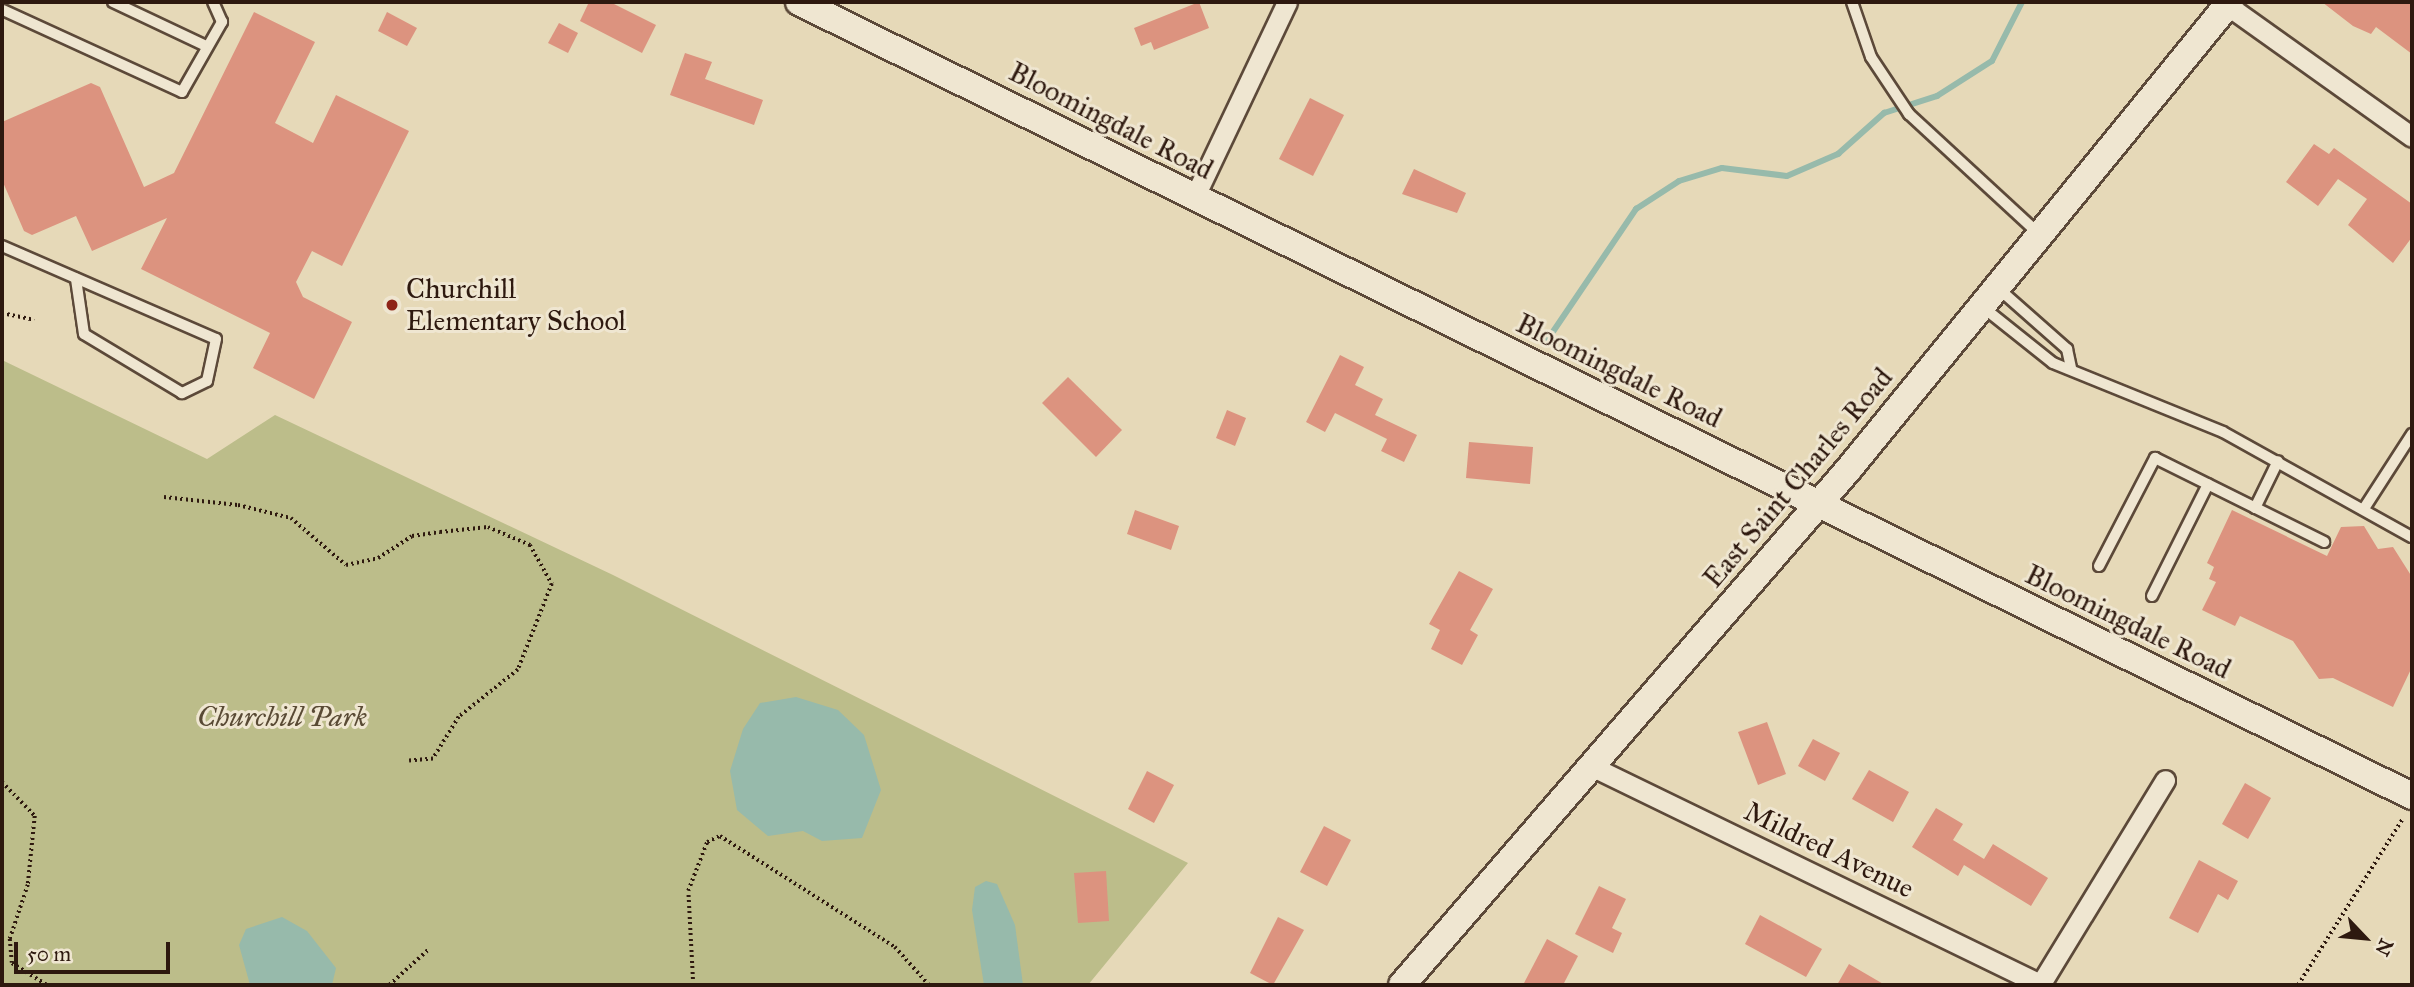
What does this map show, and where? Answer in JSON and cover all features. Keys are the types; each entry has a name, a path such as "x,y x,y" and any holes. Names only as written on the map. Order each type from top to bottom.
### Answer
{"street":[{"name":"Bloomingdale Road","path":"799,2 2412,796"},
{"path":"1194,198 1287,2"},
{"path":"2229,3 2412,137"},
{"name":"East Saint Charles Road","path":"1402,985 1817,505 1991,298 2229,3"},
{"name":"Mildred Avenue","path":"1593,767 2040,985"},
{"path":"2040,985 2165,780"}],"lane":[{"path":"113,2 206,46"},
{"path":"4,8 182,92 222,22 214,2"},
{"path":"1852,2 1858,31 1909,114 2041,236"},
{"path":"2,246 216,339 207,381 182,393 84,334 76,279"},
{"path":"1991,298 2053,363 2071,368 2278,461 2365,507 2412,537"},
{"path":"1991,298 2067,349 2071,368"},
{"path":"2365,507 2412,434"},
{"path":"2099,566 2155,458 2324,542"},
{"path":"2255,508 2278,461"},
{"path":"2152,596 2208,484"}],"path":[{"path":"2,313 34,320"},
{"path":"164,497 238,505 290,519 346,565 378,558 412,536 440,532 488,527 530,545 552,584 518,670 459,717 433,759 409,761"},
{"path":"2,782 35,816 28,885 10,939 12,963 47,985"},
{"path":"2298,985 2401,821"},
{"path":"693,985 688,891 707,842 720,836 895,947 929,985"},
{"path":"389,985 429,949"}],"green space":[{"name":"Churchill Park","path":"2,360 207,459 275,415 613,575 1188,863 1088,985 2,985"}],"shaded area":[{"path":"796,697 838,710 864,735 881,790 862,838 822,841 803,831 768,836 737,810 730,771 743,729 760,703"},
{"path":"986,881 997,884 1015,925 1023,985 984,985 972,910 975,887"},
{"path":"282,917 307,931 336,968 332,985 250,985 239,945 246,929"}],"building":[{"path":"589,2 610,2 656,25 642,53 580,21"},
{"path":"1199,2 1209,28 1154,50 1151,42 1141,46 1134,28"},
{"path":"2322,2 2412,2 2412,54 2376,27 2371,34 2353,26"},
{"path":"254,12 315,42 275,123 313,143 336,95 409,131 342,266 312,251 296,282 303,297 352,322 314,399 253,368 270,333 141,269 167,218 92,251 76,216 32,235 24,231 2,180 2,122 91,83 100,87 144,187 174,173"},
{"path":"387,12 417,28 407,46 378,31"},
{"path":"559,23 578,33 568,53 548,43"},
{"path":"685,53 712,62 705,79 763,100 754,125 670,95"},
{"path":"1310,98 1344,115 1313,176 1279,159"},
{"path":"2314,144 2329,154 2334,148 2412,204 2412,237 2393,263 2348,225 2367,199 2338,179 2318,206 2286,182"},
{"path":"1414,169 1466,193 1457,213 1402,194"},
{"path":"1340,355 1364,367 1355,385 1383,399 1375,415 1417,435 1404,462 1381,451 1387,439 1335,413 1325,432 1306,422"},
{"path":"1068,377 1122,430 1096,457 1042,403"},
{"path":"1227,410 1246,418 1235,446 1216,438"},
{"path":"1469,442 1533,447 1530,484 1466,478"},
{"path":"1135,510 1179,526 1171,550 1127,534"},
{"path":"2232,510 2327,556 2341,527 2364,526 2378,549 2393,547 2412,577 2412,667 2393,707 2333,678 2319,679 2293,641 2240,616 2235,626 2202,610 2216,582 2209,579 2214,567 2207,563"},
{"path":"1459,571 1493,589 1470,630 1478,635 1462,665 1431,649 1440,630 1429,624"},
{"path":"1767,722 1786,774 1758,785 1738,732"},
{"path":"1813,739 1840,753 1825,781 1798,766"},
{"path":"1869,770 1909,792 1893,822 1852,799"},
{"path":"1147,771 1174,785 1154,823 1128,809"},
{"path":"2245,783 2271,798 2248,839 2222,824"},
{"path":"1936,808 1963,824 1953,840 1984,859 1993,844 2048,878 2031,906 1964,865 1958,876 1912,847"},
{"path":"1324,826 1351,840 1327,886 1300,872"},
{"path":"2199,860 2238,881 2228,900 2218,894 2198,933 2169,918"},
{"path":"1106,871 1109,921 1078,923 1074,873"},
{"path":"1599,886 1626,899 1612,928 1622,933 1613,953 1575,934"},
{"path":"1760,915 1822,949 1806,977 1745,944"},
{"path":"1278,917 1304,930 1273,985 1250,973"},
{"path":"1547,939 1578,956 1563,985 1523,985"},
{"path":"1849,964 1885,985 1837,985"}],"waterway":[{"path":"1546,342 1636,209 1679,181 1722,168 1787,176 1838,154 1884,113 1937,96 1992,61 2022,2"}],"place":[{"name":"Churchill Elementary School","path":"392,305"}]}
